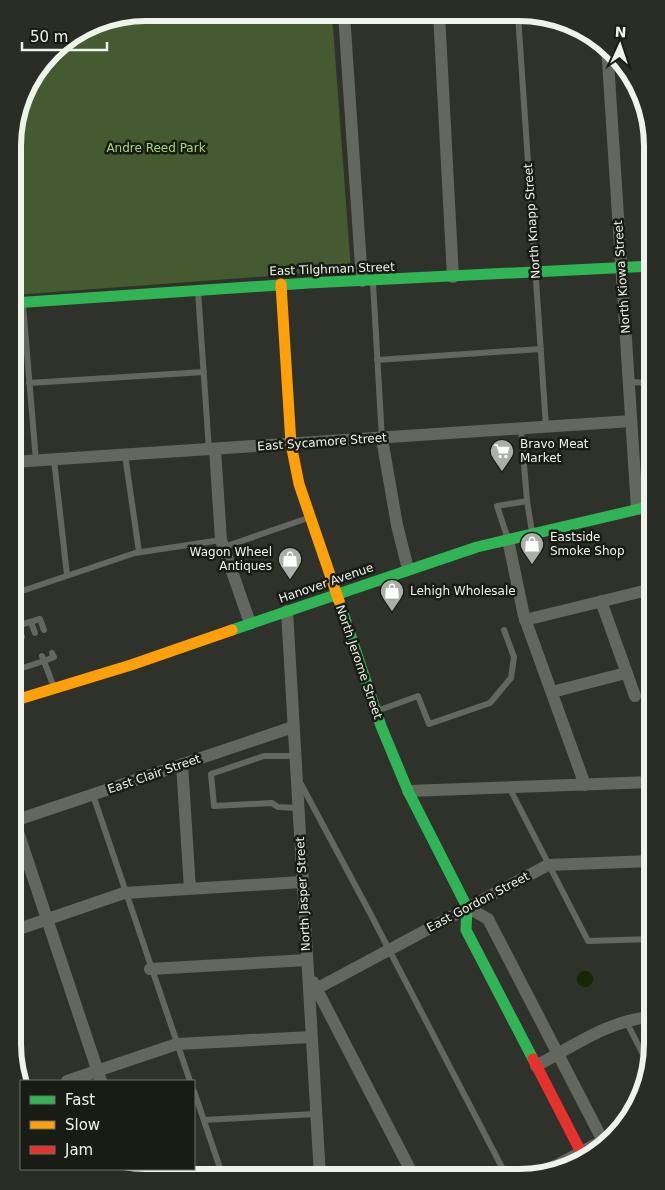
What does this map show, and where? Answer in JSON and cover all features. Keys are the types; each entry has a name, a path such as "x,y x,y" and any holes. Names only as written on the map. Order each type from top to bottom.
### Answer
{"street":[{"path":"345,21 368,281"},
{"path":"439,21 454,277"},
{"name":"North Kiowa Street","path":"609,70 637,509"},
{"name":"East Tilghman Street","path":"21,302 280,284 644,267"},
{"name":"North Jerome Street","path":"280,284 291,444 299,484 376,712 408,791 467,907 466,930 581,1152"},
{"name":"East Sycamore Street","path":"21,462 632,421"},
{"path":"382,439 397,525 408,569"},
{"path":"212,450 223,544 250,623"},
{"name":"Hanover Avenue","path":"21,698 477,547 644,508"},
{"path":"508,540 526,620 585,785"},
{"path":"526,620 644,591"},
{"path":"601,601 635,696"},
{"name":"North Jasper Street","path":"287,611 293,727 290,756 296,777 292,807 302,882 319,1169"},
{"path":"552,692 626,673"},
{"name":"East Clair Street","path":"21,817 93,795 293,727"},
{"path":"182,764 190,889"},
{"path":"408,791 643,782"},
{"path":"21,840 99,1076"},
{"name":"East Gordon Street","path":"316,989 548,865 643,861"},
{"path":"21,928 124,893 302,882"},
{"path":"467,907 488,919 600,1138"},
{"path":"150,969 307,965 316,989 410,1169"},
{"path":"536,1066 626,1021 643,1018"},
{"path":"73,1080 99,1076 177,1044 311,1036"}],"lane":[{"name":"North Knapp Street","path":"518,21 546,427"},
{"path":"368,281 377,360 382,439"},
{"path":"198,290 212,450"},
{"path":"21,324 29,383 36,461"},
{"path":"377,360 541,349"},
{"path":"29,383 204,372"},
{"path":"629,382 644,383"},
{"path":"521,429 526,501 532,533"},
{"path":"125,455 139,552"},
{"path":"54,460 67,575"},
{"path":"508,540 497,506 526,501"},
{"path":"21,591 139,552 223,544 310,517"},
{"path":"21,625 40,619 44,630"},
{"path":"31,622 35,633"},
{"path":"376,712 418,696 429,724 490,703 511,678 514,657 504,630"},
{"path":"21,666 43,659 54,658 52,653"},
{"path":"43,659 54,688"},
{"path":"290,756 264,756 211,774 214,806 272,803 278,807 292,807"},
{"path":"296,777 390,951 501,1169"},
{"path":"509,787 588,942 643,939"},
{"path":"93,795 124,893 190,1080"},
{"path":"626,1021 643,1054"},
{"path":"195,1094 220,1169"},
{"path":"204,1120 316,1114"}],"green space":[{"name":"Andre Reed Park","path":"333,21 351,270 21,294 22,129 28,106 38,83 52,64 77,42 91,34 121,24 138,22"},
{"path":"643,693 643,704 640,694"}],"shaded area":[{"path":"585,971 591,973 593,979 591,985 585,987 579,985 577,979 579,973"}],"traffic: fast":[{"path":"21,302 309,283 644,266"},
{"path":"232,630 477,547 644,508"},
{"path":"339,601 381,726 408,791 467,907 466,930 533,1059"}],"traffic: slow":[{"path":"281,284 291,444 299,484 339,601"},
{"path":"21,699 131,665 232,630"}],"traffic: jam":[{"path":"533,1059 581,1152"}],"place":[{"name":"Bravo Meat Market","path":"502,472"},
{"name":"Eastside Smoke Shop","path":"532,565"},
{"name":"Wagon Wheel Antiques","path":"290,580"},
{"name":"Lehigh Wholesale","path":"392,612"}]}
